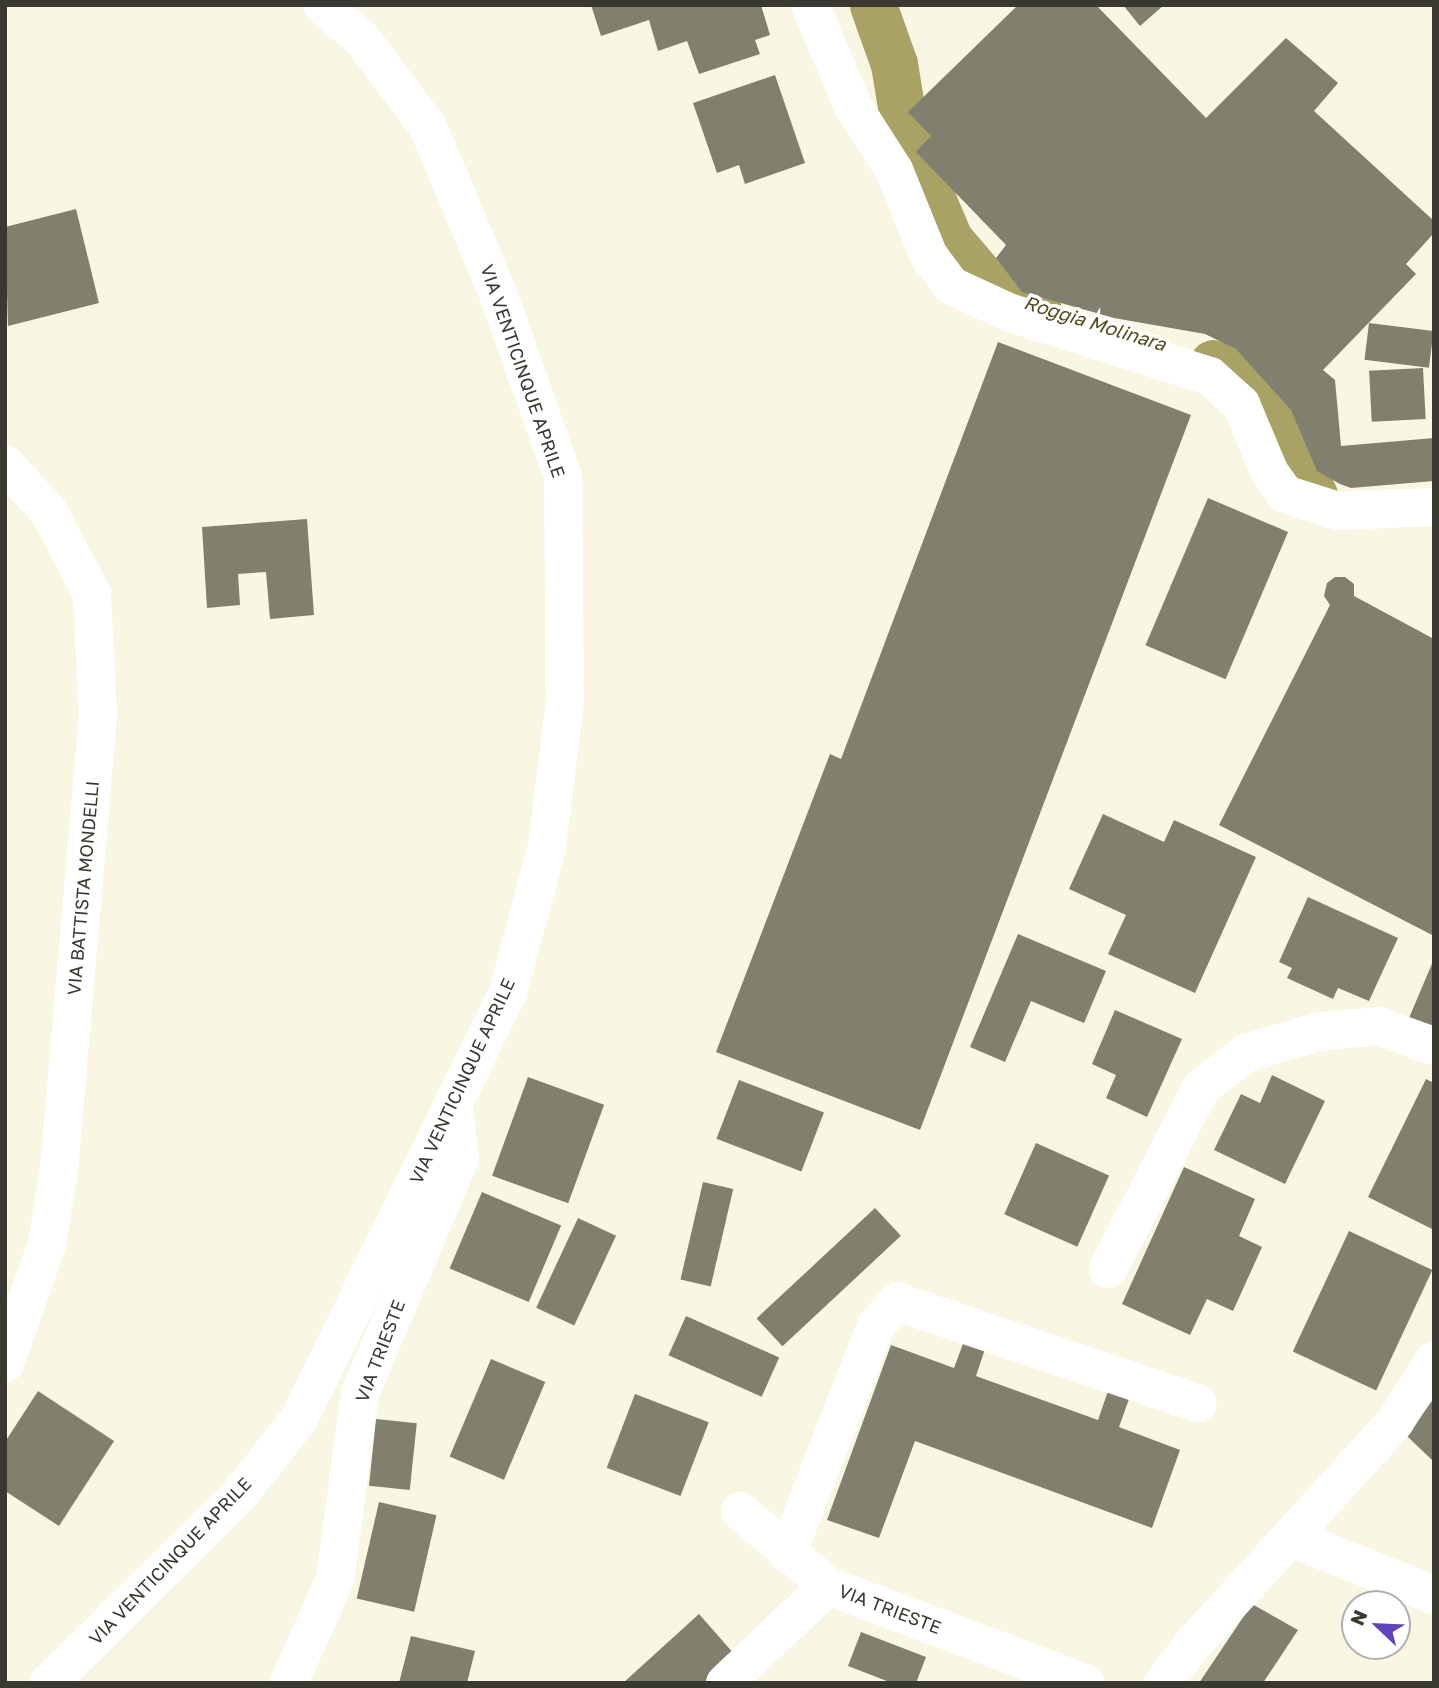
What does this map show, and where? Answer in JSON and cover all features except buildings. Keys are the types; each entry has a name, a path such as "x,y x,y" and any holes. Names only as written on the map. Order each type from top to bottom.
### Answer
{"street":[{"name":"VIA VENTICINQUE APRILE","path":"49,1683 240,1493 299,1419 508,992 547,846 565,702 563,477 499,296 428,127 362,39 322,5"},
{"path":"810,5 853,106 894,170 929,256 952,286 1008,312 1210,376 1241,404 1270,472 1285,494 1338,511 1434,507"},
{"name":"VIA BATTISTA MONDELLI","path":"5,464 49,512 92,594 98,715 59,1170 47,1244 10,1347"},
{"path":"1108,1269 1202,1088 1245,1053 1317,1032 1377,1026 1434,1045"},
{"name":"VIA TRIESTE","path":"289,1683 335,1579 360,1393 460,1159 453,1103"},
{"path":"787,1554 876,1326 897,1302 1197,1403"},
{"path":"1163,1683 1192,1645 1395,1422 1434,1360"},
{"path":"740,1511 787,1554 828,1586"},
{"path":"1292,1538 1434,1595"},
{"name":"VIA TRIESTE","path":"725,1683 828,1586 1085,1683"}],"waterway":[{"name":"Roggia Molinara","path":"873,5 894,64 906,137 949,239 990,287 1038,310"},
{"name":"Roggia Molinara","path":"1213,363 1233,374 1269,411 1314,495"}]}
